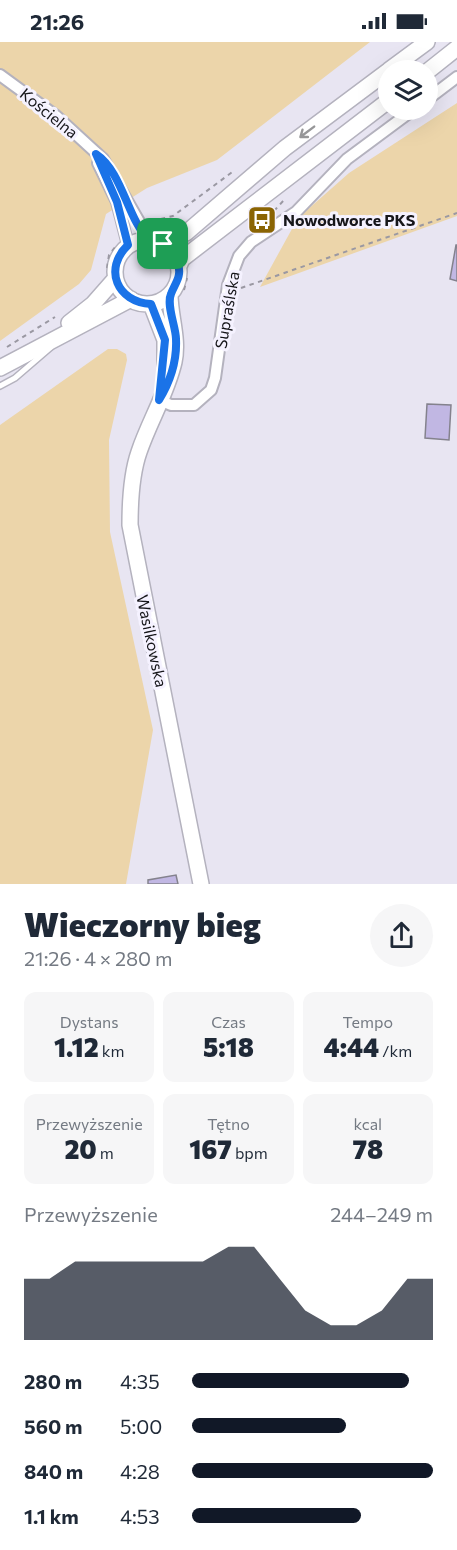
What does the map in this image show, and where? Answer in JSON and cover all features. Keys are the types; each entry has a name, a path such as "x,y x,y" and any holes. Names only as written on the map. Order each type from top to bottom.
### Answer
{"main road":[{"path":"403,60 427,42"},
{"path":"438,63 457,48"},
{"path":"41,346 108,291 117,258 128,245 156,242 186,233 285,148 378,79"},
{"path":"111,275 123,294 131,299 151,304 170,294 178,282 182,259 378,109"},
{"path":"156,242 176,257 179,266"},
{"name":"Wasilkowska","path":"170,294 176,350 170,375 138,454 130,500 130,525 201,884"},
{"path":"0,368 131,299"},
{"name":"Wasilkowska","path":"151,304 165,340 159,400"}],"street":[{"name":"Kościelna","path":"0,75 56,116 112,171 156,242"},
{"path":"438,91 457,77"},
{"name":"Supraślska","path":"159,400 171,405 194,405 211,390 216,378 232,270 239,256 251,242 296,212 347,159 400,120"},
{"name":"Kościelna","path":"96,154 117,202 128,245"}],"lane":[{"path":"0,386 15,378 50,349 59,337"}],"path":[{"path":"227,293 457,213"},
{"path":"111,275 109,255 118,239 118,231 125,229"},
{"path":"0,353 59,315"}],"shaded area":[{"path":"0,42 370,42 217,160 147,188 106,214 91,270 79,284 0,341"},
{"path":"457,103 457,216 260,287 298,218 349,173 431,120 438,120 438,115"},
{"path":"108,349 117,349 126,354 127,360 109,440 110,532 153,730 126,884 0,884 0,425"}],"building":[{"path":"457,245 457,281 450,279"},
{"path":"427,404 451,405 449,440 425,438"},
{"path":"176,875 178,884 148,884 148,880"}],"place":[{"name":"Nowodworce PKS","path":"262,220"}],"route":[{"path":"96,154 112,171 149,239 163,244 176,257 179,274 178,282 170,294 176,338 174,360 166,388 159,400 159,386 165,360 165,340 161,324 151,304 141,303 123,294 115,279 114,269 117,258 128,245 117,202 96,154"}]}
